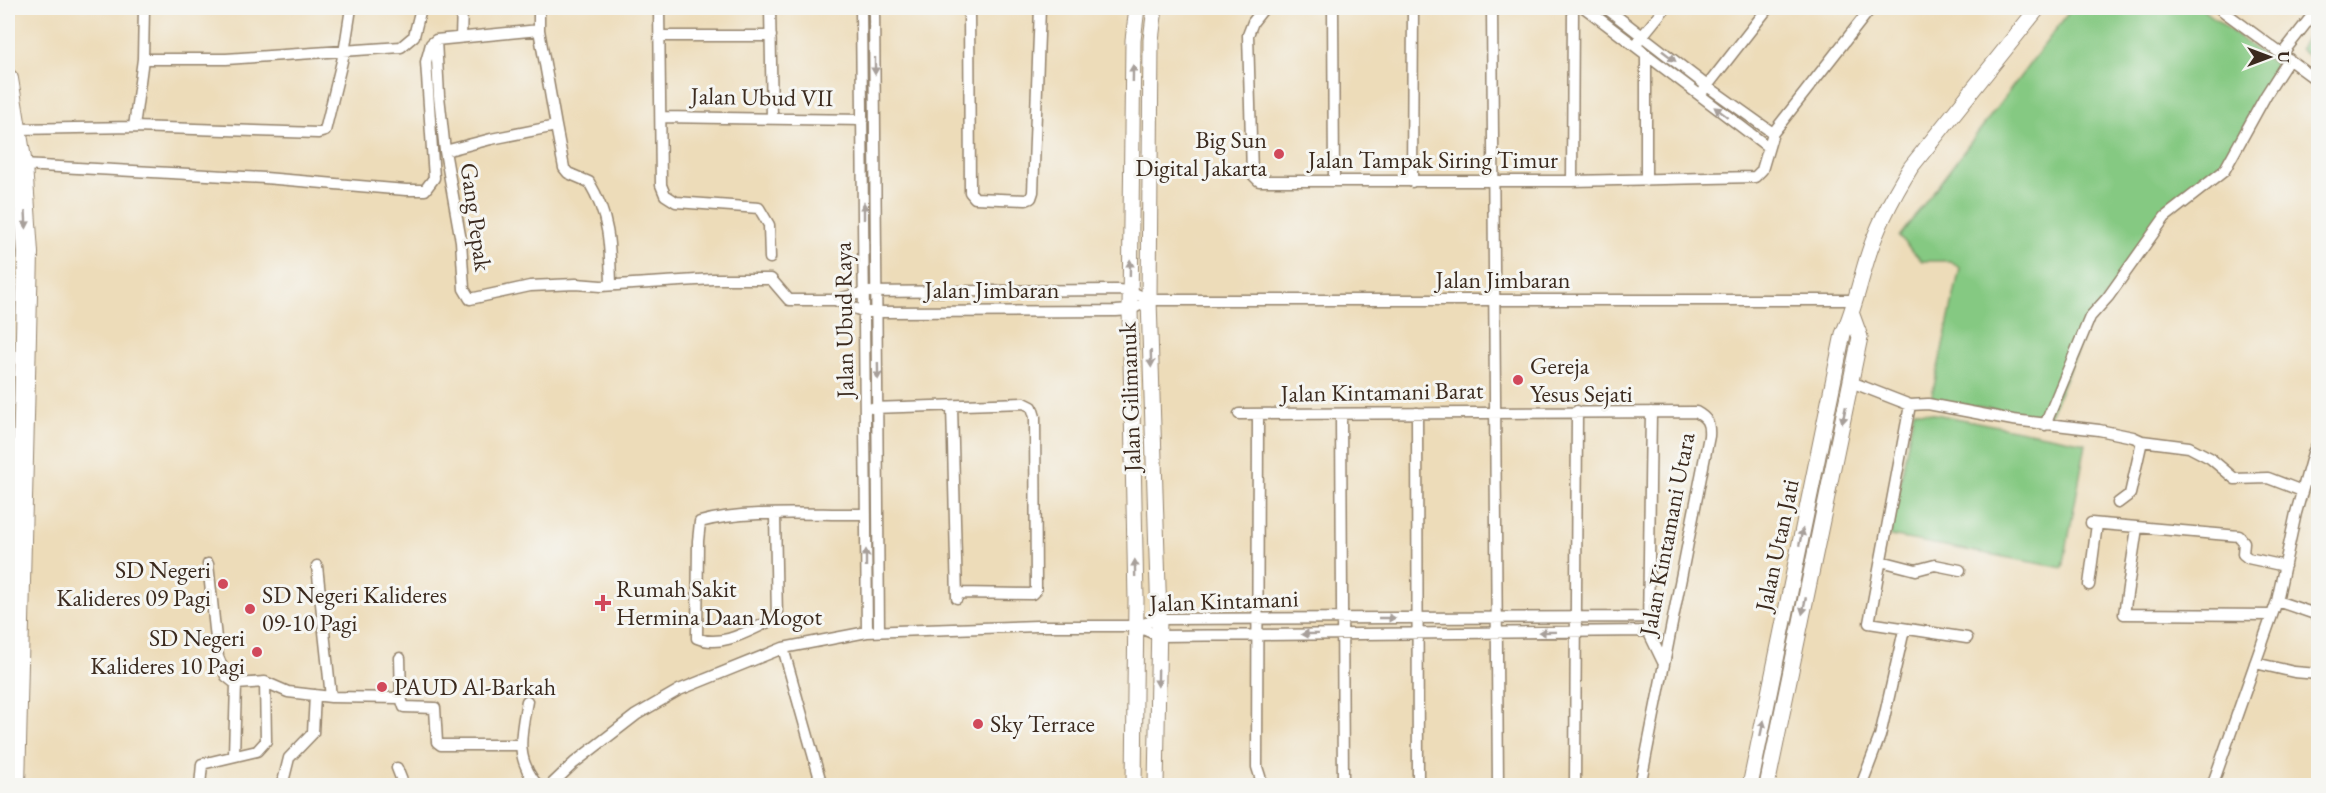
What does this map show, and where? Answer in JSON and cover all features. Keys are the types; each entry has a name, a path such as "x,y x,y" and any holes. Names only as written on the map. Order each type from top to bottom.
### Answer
{"highway":[{"path":"8,79 22,165 28,253 14,567 15,786"}],"street":[{"path":"134,127 144,59 144,8"},
{"path":"17,129 134,127 322,132 327,128 344,53 351,8"},
{"path":"144,59 226,59 344,53 401,47 414,36 421,8"},
{"path":"462,8 462,38"},
{"path":"539,8 539,30 564,168 568,173 588,180 595,191 610,237 611,285"},
{"path":"659,8 661,185 665,195 676,202 759,208 769,225 770,258"},
{"path":"770,8 772,118"},
{"name":"Jalan Ubud Raya","path":"861,8 867,632"},
{"name":"Jalan Ubud Raya","path":"874,8 879,631"},
{"path":"969,8 970,192 975,198 1026,200 1031,198 1040,8"},
{"name":"Jalan Gilimanuk","path":"1134,786 1136,626 1130,291 1133,40 1137,8"},
{"name":"Jalan Gilimanuk","path":"1155,8 1151,40 1149,300 1159,619 1156,786"},
{"name":"Jalan Tampak Siring Timur","path":"1264,8 1253,22 1248,35 1252,174 1259,181 1572,181 1755,177 1762,170 1768,147"},
{"path":"1333,8 1334,181"},
{"path":"1412,182 1413,8"},
{"path":"1492,8 1498,786"},
{"path":"1572,181 1573,8"},
{"path":"1585,8 1768,147 1773,134 1871,8"},
{"path":"1606,8 1773,134"},
{"path":"1634,47 1665,8"},
{"path":"1700,96 1768,8"},
{"name":"Jalan Utan Jati","path":"1750,786 1843,334 1854,308 1867,258 1895,192 1911,167 2038,8"},
{"path":"2219,8 2319,81"},
{"path":"2045,425 2090,317 2108,297 2165,216 2224,171 2285,56 2318,8"},
{"path":"22,165 265,178 425,190 434,178 426,62 431,44 436,40 539,30"},
{"path":"660,36 771,36"},
{"name":"Gang Pepak","path":"436,40 445,151 461,241 464,289 470,299 530,286 611,285 712,279"},
{"path":"1646,56 1646,180"},
{"name":"Jalan Ubud VII","path":"662,117 863,120"},
{"path":"445,151 556,126"},
{"path":"864,272 876,271"},
{"name":"Jalan Jimbaran","path":"712,279 771,279 789,300 835,300 864,292 1113,290 1130,291 1149,300 1494,302 1854,308"},
{"path":"1113,290 1113,310"},
{"name":"Jalan Jimbaran","path":"835,300 864,312 877,312 1130,310 1149,300"},
{"name":"Jalan Utan Jati","path":"1767,786 1860,337 1854,308"},
{"path":"1835,376 1910,405 1928,404 2045,425 2099,430 2142,441 2189,447 2210,458 2235,479 2268,478 2302,491"},
{"path":"866,409 1024,403 1032,407 1035,417 1036,590 1032,594 957,595 952,406"},
{"path":"1910,405 1869,623 1967,638"},
{"path":"1575,786 1577,411"},
{"name":"Jalan Kintamani Barat","path":"1239,414 1341,415 1577,411 1696,412 1705,417"},
{"path":"1648,631 1651,412"},
{"path":"1418,413 1418,786"},
{"path":"1258,414 1257,767 1263,786"},
{"path":"1341,415 1342,786"},
{"name":"Jalan Kintamani Utara","path":"1640,786 1709,436 1710,425 1705,417"},
{"path":"2118,503 2130,494 2142,441"},
{"path":"2212,786 2277,601 2302,491 2317,450"},
{"path":"775,515 777,618 721,641 708,642 697,638 700,522 718,517 775,515 866,514"},
{"path":"2089,585 2094,524 2239,536 2244,542 2243,554 2248,558 2285,566"},
{"path":"2137,528 2124,614 2272,615"},
{"path":"1881,561 1916,570 1935,565 1960,570"},
{"path":"208,564 218,657 226,676 236,684 265,682 288,692 331,697 400,698"},
{"path":"317,566 331,697"},
{"path":"2277,601 2319,615"},
{"name":"Jalan Kintamani","path":"1136,626 1159,619 1648,617"},
{"path":"550,786 588,752 636,715 679,690 783,648 879,631 1037,626 1136,626"},
{"name":"Jalan Kintamani","path":"1136,626 1159,636 1648,631"},
{"path":"1861,786 1880,736 1904,630"},
{"name":"Jalan Kintamani Utara","path":"1648,631 1663,662"},
{"path":"783,648 822,786"},
{"path":"400,658 400,698 404,707 435,708 437,742 441,745 520,745"},
{"path":"2255,663 2295,672 2319,674"},
{"path":"200,786 202,764 257,751 266,741 265,682"},
{"path":"234,755 236,684"},
{"path":"284,778 290,758 313,733 315,695"},
{"path":"527,701 520,745 527,773 538,786"},
{"path":"396,768 404,786"}],"green space":[{"path":"2072,8 2201,8 2276,65 2229,157 2162,211 2088,325 2049,417 1931,400 1960,268 1951,261 1922,261 1899,237"},
{"path":"2318,20 2318,63 2300,48"},
{"path":"1914,410 2086,443 2063,568 1890,536"}],"place":[{"name":"Big Sun Digital Jakarta","path":"1279,154"},
{"name":"Gereja Yesus Sejati","path":"1518,380"},
{"name":"SD Negeri Kalideres 09 Pagi","path":"223,584"},
{"name":"Rumah Sakit Hermina Daan Mogot","path":"603,603"},
{"name":"SD Negeri Kalideres 09-10 Pagi","path":"250,609"},
{"name":"SD Negeri Kalideres 10 Pagi","path":"257,652"},
{"name":"PAUD Al-Barkah","path":"382,687"},
{"name":"Sky Terrace","path":"978,724"}]}
